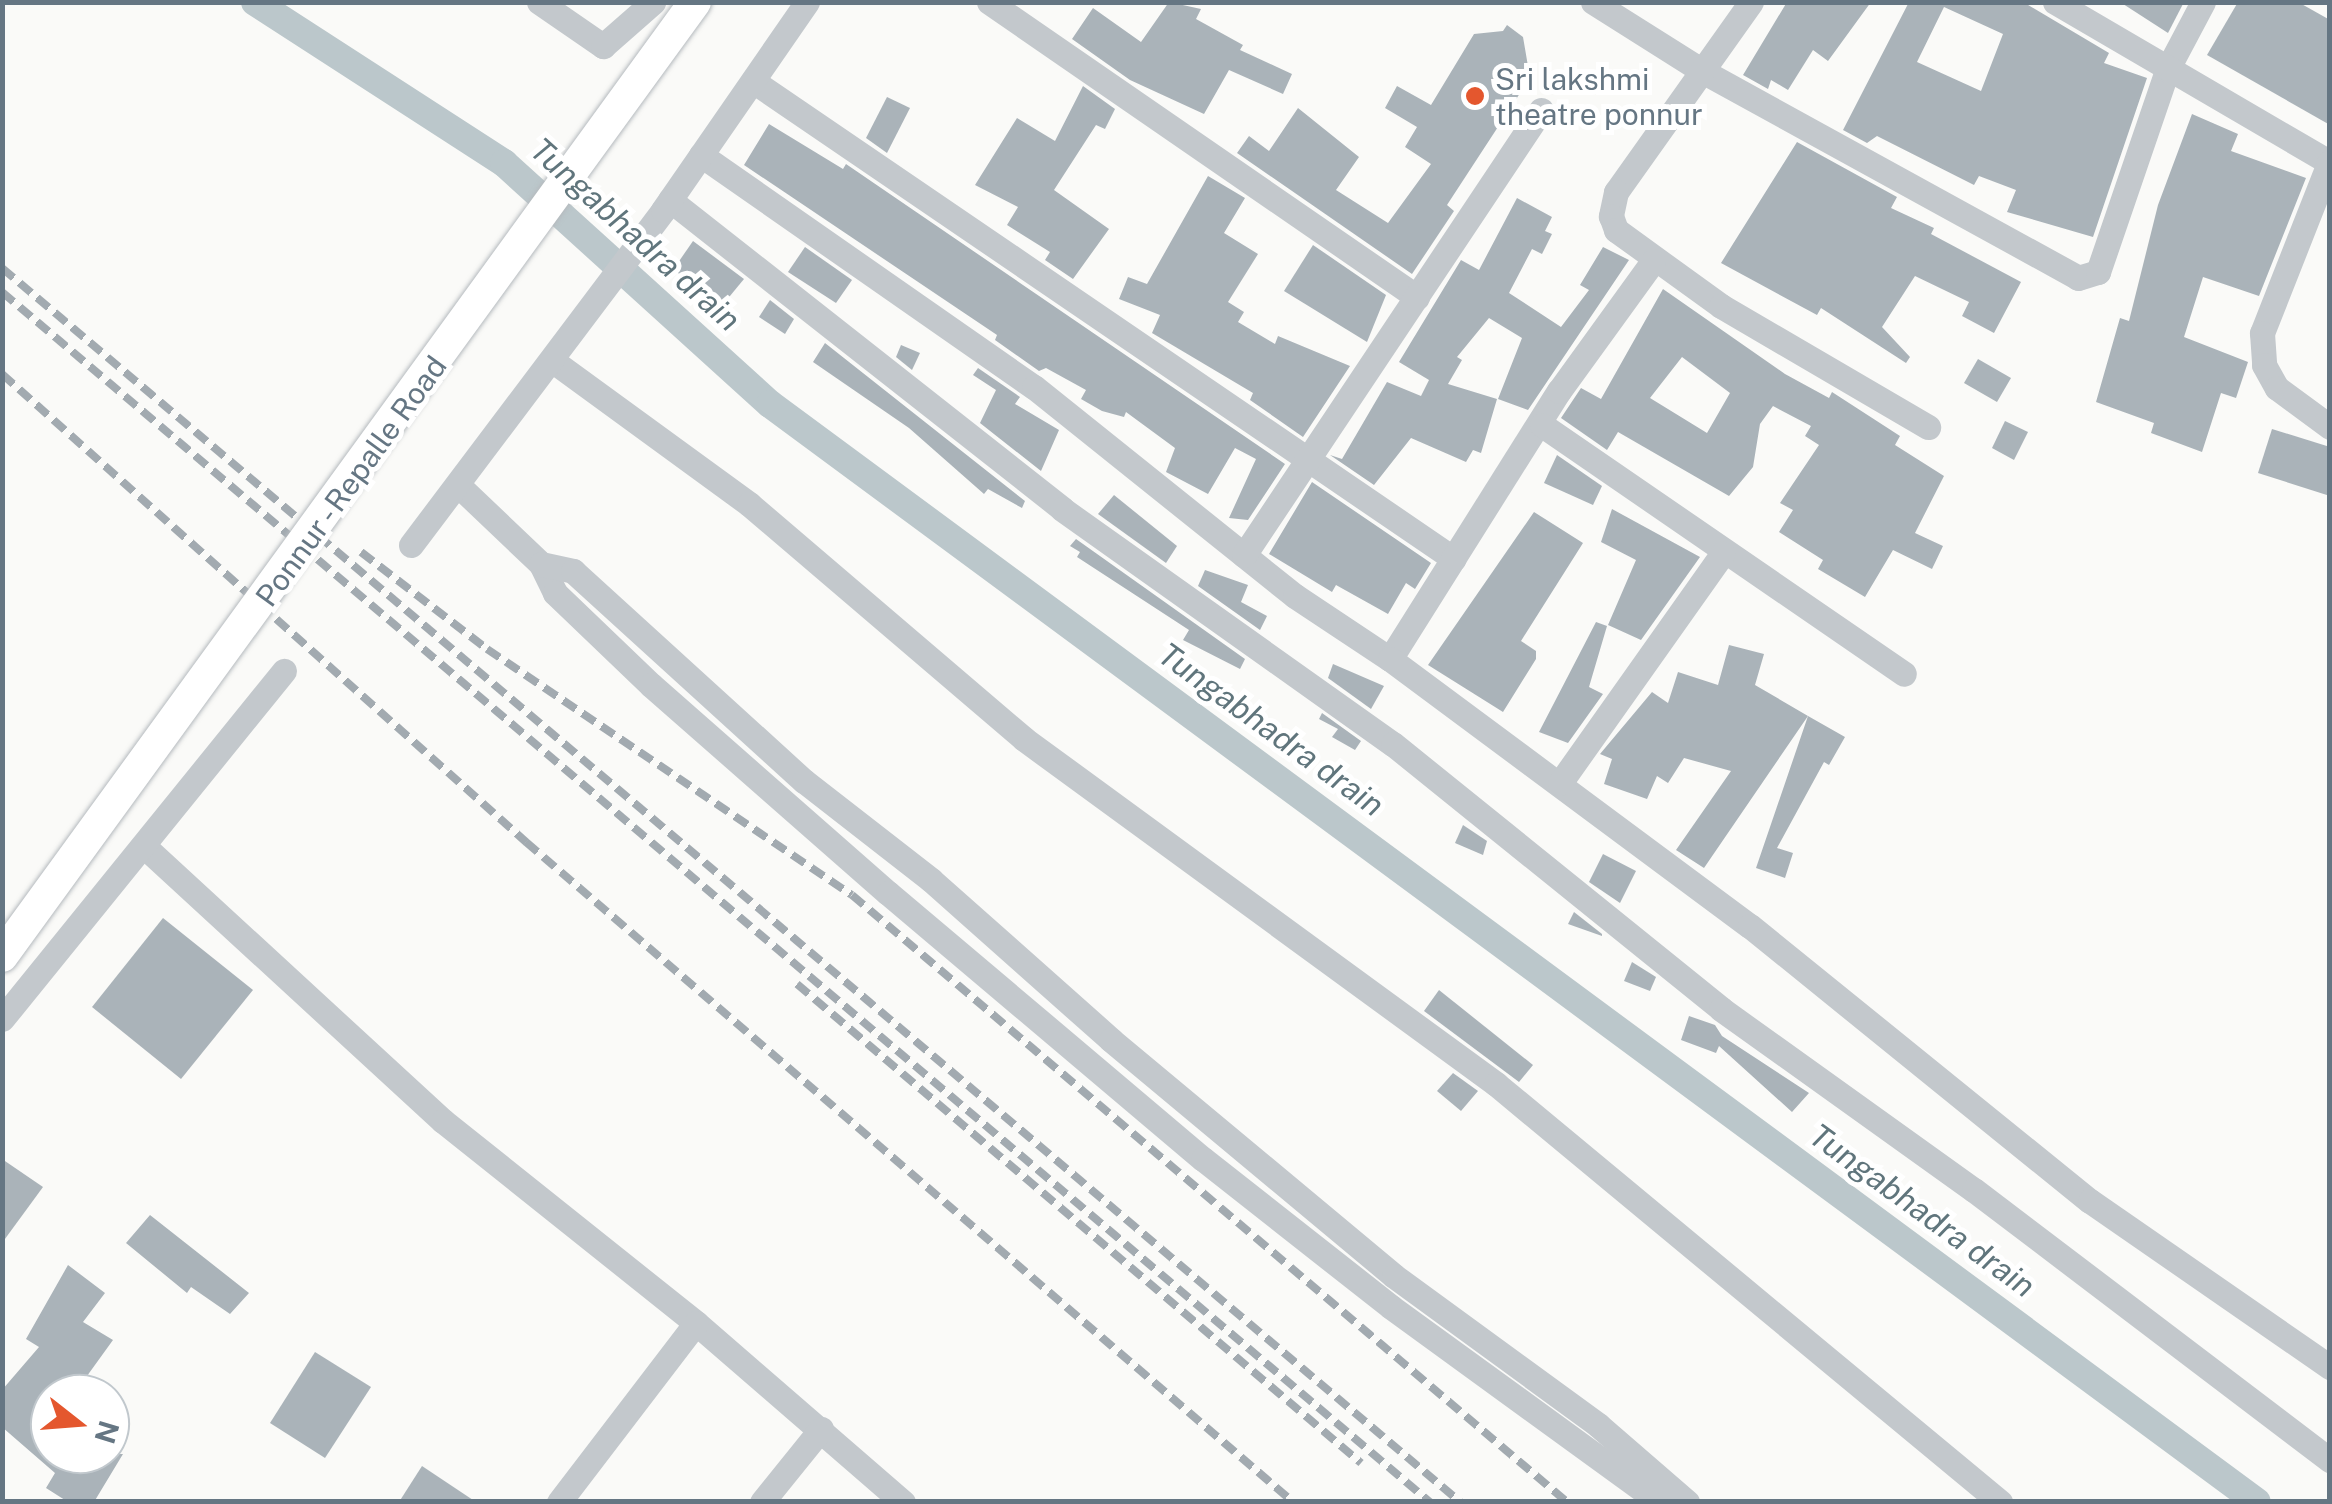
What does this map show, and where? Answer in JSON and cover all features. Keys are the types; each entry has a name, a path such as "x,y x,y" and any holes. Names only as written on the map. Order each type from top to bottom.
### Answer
{"main road":[{"name":"Ponnur - Repalle Road","path":"2,956 695,2"}],"street":[{"path":"539,2 604,46 653,2"},
{"path":"411,545 602,293 808,2"},
{"path":"989,2 1417,297"},
{"path":"1593,2 1704,72 2078,278 2098,272 2167,70 2204,2"},
{"path":"1751,2 1612,202 1616,230 1653,261 1928,428"},
{"path":"2055,2 2329,163 2262,333 2264,364 2277,388 2330,427"},
{"path":"752,81 1302,460 1454,558"},
{"path":"1244,554 1302,460 1417,297 1541,110"},
{"path":"701,155 1020,376 1244,554 1750,926 2090,1201 2330,1368"},
{"path":"666,205 1048,499 1393,744 1721,1009 1974,1190 2330,1460"},
{"path":"1390,659 1576,366 1653,261"},
{"path":"553,360 749,504 1040,751 1496,1084 2000,1502"},
{"path":"1542,425 1722,554 1904,674"},
{"path":"458,485 541,564 555,592 714,744 888,893 1064,1042 1391,1307 1659,1502"},
{"path":"1560,783 1722,554"},
{"path":"541,564 573,571 736,719 914,866 1087,1019 1408,1286 1598,1426 1687,1502"},
{"path":"2,1019 146,848 284,671"},
{"path":"714,744 736,719"},
{"path":"146,848 443,1121 696,1323 903,1502"},
{"path":"888,893 914,866"},
{"path":"1064,1042 1087,1019"},
{"path":"1391,1307 1408,1286"},
{"path":"559,1502 696,1323"},
{"path":"762,1502 821,1429"}],"building":[{"path":"1169,2 1201,9 1196,19 1243,45 1240,50 1292,74 1283,94 1229,70 1204,114 1130,80 1072,39 1093,8 1141,42"},
{"path":"1787,2 1871,2 1828,61 1813,50 1788,90 1771,80 1768,89 1743,75"},
{"path":"1909,2 2023,2 2109,53 2104,63 2147,78 2093,237 2007,212 2016,190 1979,176 1974,185 1877,136 1867,143 1843,130","holes":["1944,7 2003,34 1981,91 1917,62"]},
{"path":"2120,2 2184,2 2168,33"},
{"path":"2238,2 2298,2 2330,20 2330,125 2207,55"},
{"path":"1507,25 1523,37 1530,78 1447,205 1454,211 1412,274 1237,153 1249,136 1269,151 1298,108 1359,157 1336,190 1388,223 1431,164 1405,147 1417,127 1385,108 1397,86 1431,105 1474,34 1503,31"},
{"path":"1083,86 1115,109 1105,129 1096,125 1054,190 1109,229 1073,279 1045,260 1050,252 1007,225 1018,207 975,185 1017,118 1055,141"},
{"path":"887,97 910,108 887,153 866,138"},
{"path":"2192,114 2238,134 2231,151 2306,178 2259,296 2203,277 2184,337 2248,362 2236,398 2221,393 2202,452 2151,433 2154,423 2096,402 2120,318 2129,321 2158,205"},
{"path":"769,124 843,169 846,164 1285,464 1248,520 1229,518 1256,459 1235,448 1208,494 1166,472 1175,448 1126,412 1124,417 1102,411 1081,399 1086,390 1046,368 1039,371 995,340 997,335 744,165"},
{"path":"1797,142 1897,197 1891,208 1934,228 1931,234 2021,282 1994,333 1962,316 1969,302 1915,276 1882,327 1910,357 1906,363 1821,308 1817,315 1721,263"},
{"path":"1208,176 1245,198 1224,233 1258,254 1228,302 1244,312 1238,322 1275,344 1278,336 1350,366 1303,437 1250,400 1253,393 1152,333 1160,315 1119,299 1128,277 1147,284"},
{"path":"1517,198 1552,217 1545,231 1552,234 1542,254 1532,249 1509,293 1561,327 1589,290 1580,285 1603,247 1629,260 1528,410 1498,399 1522,338 1489,318 1457,357 1462,360 1448,384 1497,399 1481,453 1473,450 1466,462 1411,438 1374,485 1330,455 1342,459 1387,382 1421,396 1429,380 1399,362 1461,260 1479,270"},
{"path":"693,241 744,279 725,302 673,270"},
{"path":"1313,245 1386,295 1367,342 1284,291"},
{"path":"805,247 852,280 836,303 788,272"},
{"path":"1663,289 1785,374 1829,398 1832,392 1900,436 1895,445 1944,476 1915,533 1943,546 1932,569 1893,550 1865,597 1818,569 1823,560 1779,532 1793,510 1780,503 1819,445 1805,436 1811,426 1773,406 1760,424 1753,467 1729,496 1618,432 1607,450 1561,418 1581,388 1601,399","holes":["1682,357 1730,393 1707,433 1650,398"]},
{"path":"770,300 794,319 785,334 759,317"},
{"path":"825,343 1025,501 1022,508 988,489 984,494 909,428 813,362"},
{"path":"901,345 920,353 912,370 896,357"},
{"path":"1978,359 2011,378 1997,402 1964,383"},
{"path":"978,368 1020,397 1015,404 1059,430 1041,471 980,423 996,390 973,375"},
{"path":"2005,421 2028,432 2014,460 1992,448"},
{"path":"2272,429 2330,447 2330,496 2258,473"},
{"path":"1557,455 1602,486 1593,505 1544,483"},
{"path":"1312,482 1431,563 1415,589 1406,583 1388,614 1336,585 1332,592 1269,554"},
{"path":"1114,495 1177,546 1166,563 1098,514"},
{"path":"1612,509 1700,557 1641,640 1608,625 1636,560 1601,542"},
{"path":"1534,512 1583,543 1521,641 1536,651 1536,659 1503,712 1428,665"},
{"path":"1076,539 1245,659 1240,669 1183,640 1189,630 1077,557 1080,552 1070,546"},
{"path":"1205,570 1248,585 1241,602 1267,616 1260,630 1198,586"},
{"path":"1596,622 1607,626 1589,687 1603,694 1568,743 1539,732"},
{"path":"1729,645 1764,654 1755,685 1808,716 1704,868 1676,850 1731,771 1684,758 1668,783 1657,776 1647,799 1604,784 1612,759 1600,754 1652,692 1668,703 1678,672 1718,685"},
{"path":"1333,664 1384,686 1371,709 1328,678"},
{"path":"1322,713 1361,741 1355,750 1332,737 1338,729 1319,719"},
{"path":"1808,716 1845,737 1829,765 1824,762 1777,848 1793,853 1785,878 1756,868"},
{"path":"1463,825 1487,841 1483,855 1455,843"},
{"path":"1603,854 1636,871 1620,903 1589,882"},
{"path":"1574,912 1602,934 1602,936 1568,924"},
{"path":"163,918 253,990 181,1079 92,1007"},
{"path":"1632,962 1656,977 1650,991 1624,981"},
{"path":"1439,990 1533,1065 1519,1082 1424,1011"},
{"path":"1689,1016 1715,1025 1722,1036 1809,1093 1792,1112 1719,1046 1716,1053 1681,1040"},
{"path":"1453,1073 1478,1091 1461,1111 1437,1091"},
{"path":"2,1159 43,1187 2,1243"},
{"path":"150,1215 249,1293 230,1314 191,1287 187,1293 126,1243"},
{"path":"68,1265 105,1293 83,1322 113,1340 88,1374 30,1374 30,1451 2,1427 2,1390 39,1347 26,1339"},
{"path":"315,1352 371,1387 325,1458 270,1423"},
{"path":"422,1466 476,1502 399,1502"},
{"path":"54,1474 111,1474 94,1502 68,1502 46,1488"}],"waterway":[{"name":"Tungabhadra drain","path":"255,2 504,163 770,404 2257,1502"}],"railway":[{"path":"2,268 1460,1502"},
{"path":"2,292 1430,1502"},
{"path":"2,374 526,842 1293,1502"},
{"path":"361,552 487,649 852,895 1567,1502"},
{"path":"797,984 1361,1463"}],"place":[{"name":"Sri lakshmi theatre ponnur","path":"1475,96"}]}
